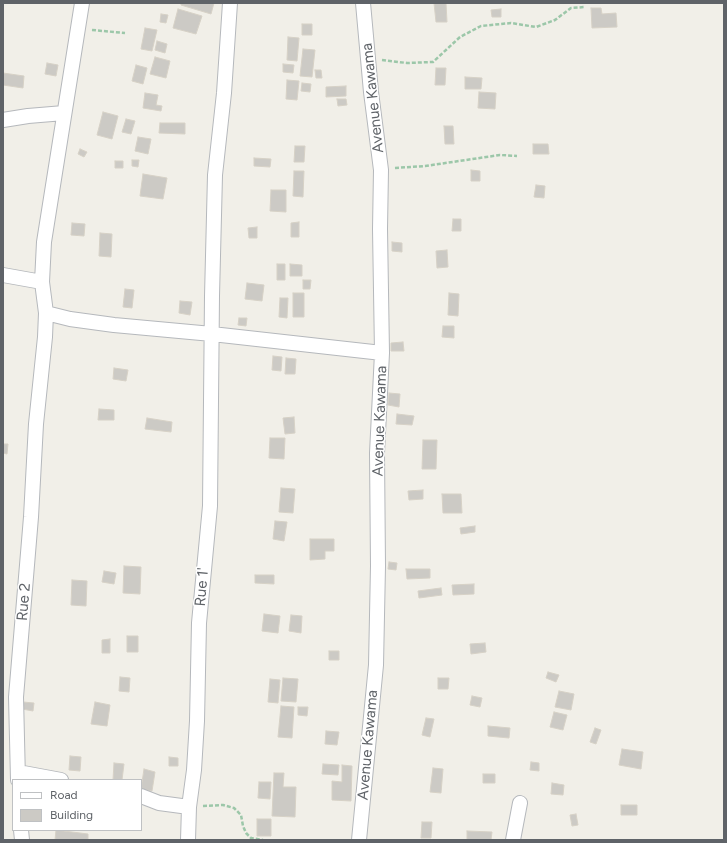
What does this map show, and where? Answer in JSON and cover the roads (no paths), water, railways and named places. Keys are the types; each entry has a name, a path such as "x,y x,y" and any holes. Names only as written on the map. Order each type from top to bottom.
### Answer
{"street":[{"name":"Rue 2","path":"18,776 16,697 31,517 36,424 45,337 46,314 42,282 44,242 82,3"},
{"name":"Rue 1'","path":"188,840 189,806 194,770 197,721 199,623 210,506 215,175 224,93 230,3"},
{"name":"Avenue Kawama","path":"359,840 376,666 378,566 377,453 382,353 380,236 381,170 362,3"},
{"path":"3,120 64,113"},
{"path":"3,275 42,282"},
{"path":"46,314 114,325 212,334 382,353"},
{"path":"18,776 50,779"},
{"path":"142,796 159,803 189,806"},
{"path":"513,840 520,803"}]}
